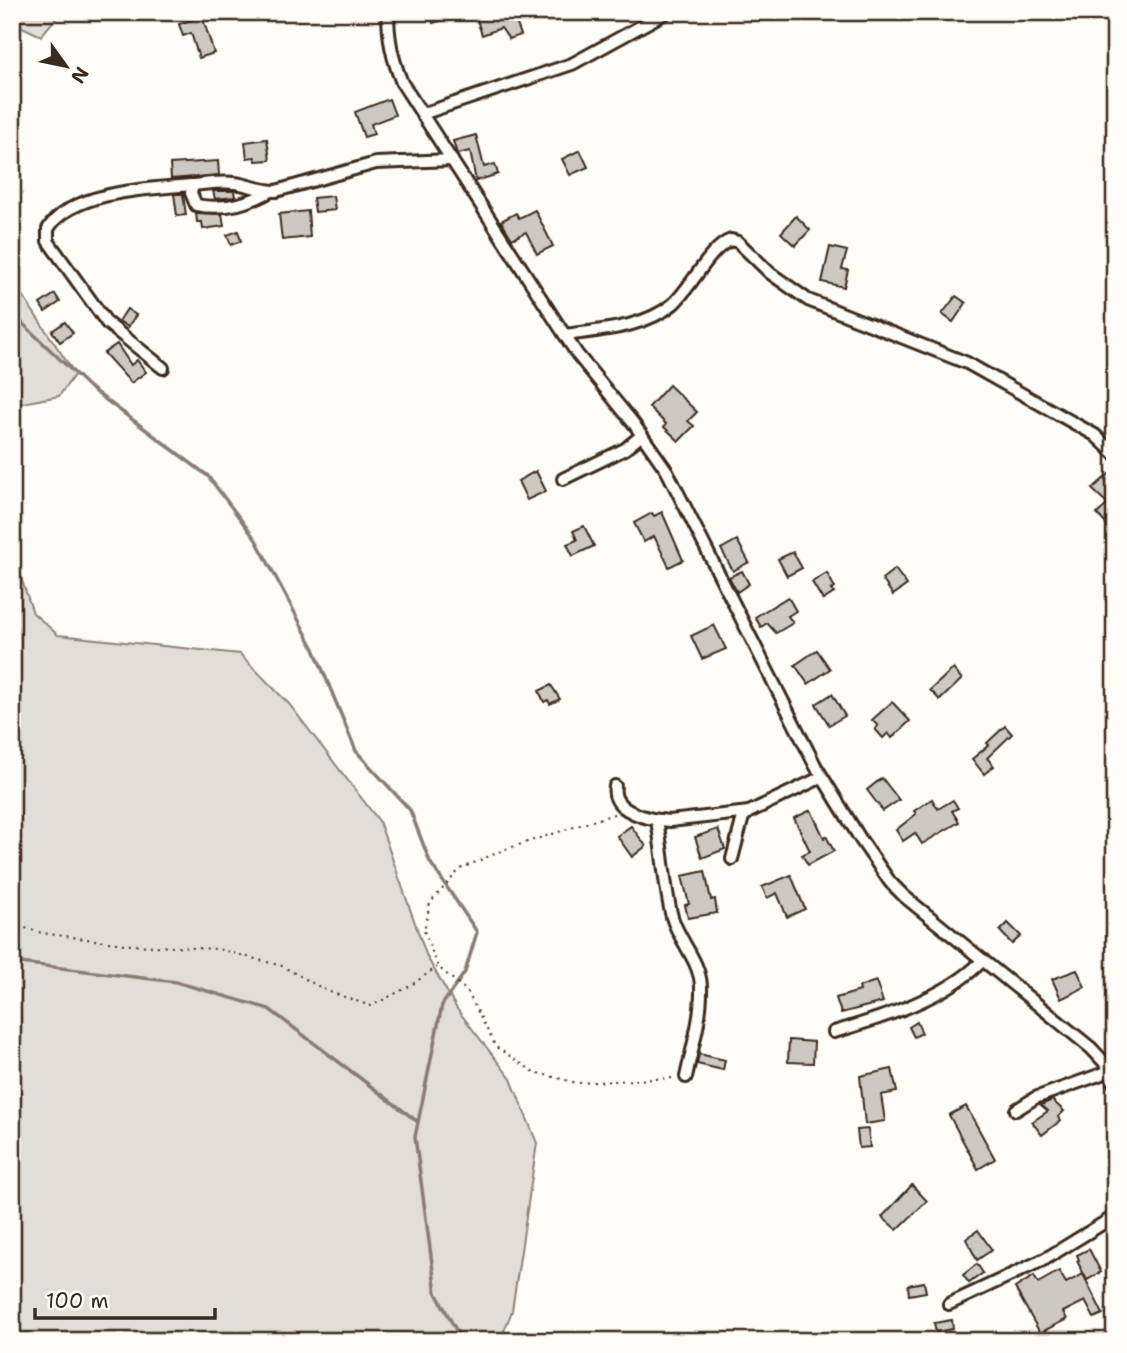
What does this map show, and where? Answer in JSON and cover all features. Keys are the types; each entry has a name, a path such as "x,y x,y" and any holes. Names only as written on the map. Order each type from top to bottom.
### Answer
{"street":[{"path":"388,12 388,39 402,83 565,335 667,471 822,777 861,840 896,889 1091,1048 1110,1071 1115,1084"},
{"path":"422,114 572,64 667,12"},
{"path":"193,185 192,201 196,205 230,206 251,201 271,191 376,163 452,160"},
{"path":"163,368 107,323 48,241 51,222 58,216 102,196 127,190 235,183 271,191"},
{"path":"565,335 642,322 662,312 675,302 719,247 731,240 738,243 789,288 808,300 967,363 1096,435 1115,454"},
{"path":"563,479 625,449 642,435"},
{"path":"615,786 617,802 626,810 657,821 748,812 822,777"},
{"path":"732,859 743,817 748,812"},
{"path":"657,821 672,917 677,933 699,973 701,985 697,1029 686,1077"},
{"path":"834,1032 900,1012 960,980 983,960"},
{"path":"1016,1111 1035,1098 1110,1071"},
{"path":"949,1304 1045,1259 1111,1218 1115,1230"}],"path":[{"path":"626,810 503,850 460,869 430,903 424,931 438,967 467,991 496,1047 534,1072 577,1083 621,1083 686,1077"},
{"path":"12,924 42,933 131,945 218,949 282,966 327,990 371,1006 410,986 438,967"}],"shaded area":[{"path":"12,12 61,12 41,36 12,22"},
{"path":"12,280 75,374 59,396 12,405"},
{"path":"12,551 33,613 58,635 240,654 289,704 379,821 427,957 457,1009 511,1079 537,1143 512,1311 500,1341 12,1339"}],"building":[{"path":"430,12 462,12 462,15 433,23"},
{"path":"488,12 501,12 503,18 513,14 521,35 509,39 501,28 482,35 476,17"},
{"path":"202,16 214,53 199,58 191,33 183,36 179,24"},
{"path":"389,99 395,115 371,124 374,134 364,137 355,112"},
{"path":"476,135 484,167 495,164 498,174 476,181 470,151 457,154 453,141"},
{"path":"267,139 270,160 256,161 255,157 247,158 245,142"},
{"path":"580,150 588,167 570,175 562,159"},
{"path":"218,161 219,175 171,179 170,164"},
{"path":"213,191 234,191 235,197 215,199"},
{"path":"174,194 183,194 186,215 177,216"},
{"path":"333,196 335,210 315,212 313,198"},
{"path":"535,210 553,246 537,254 526,232 512,239 501,221 516,213 519,218"},
{"path":"308,211 310,237 282,240 279,214"},
{"path":"196,213 222,214 224,226 203,229 202,222 197,222"},
{"path":"796,216 810,230 795,246 781,233"},
{"path":"238,231 241,241 231,245 227,235"},
{"path":"830,247 847,251 842,269 848,270 844,287 822,282"},
{"path":"55,294 60,302 45,312 40,304"},
{"path":"956,296 966,303 953,322 942,314"},
{"path":"127,309 136,315 128,327 119,321"},
{"path":"65,322 73,333 60,342 52,331"},
{"path":"117,344 131,365 137,360 146,372 131,383 104,353"},
{"path":"669,385 697,412 688,421 694,426 679,441 649,407"},
{"path":"1115,469 1115,518 1107,525 1097,514 1108,504 1092,489"},
{"path":"536,471 546,491 527,500 518,481"},
{"path":"662,512 683,560 669,567 654,536 644,542 634,523 652,513 654,516"},
{"path":"584,526 594,546 573,556 567,544 577,540 573,531"},
{"path":"737,540 749,562 733,571 721,549"},
{"path":"793,552 802,568 787,576 778,559"},
{"path":"895,569 907,585 893,595 882,579"},
{"path":"742,571 749,584 737,592 729,577"},
{"path":"827,573 835,588 831,590 834,593 823,600 812,582"},
{"path":"788,597 796,611 788,616 793,623 776,633 767,623 761,627 755,617"},
{"path":"714,625 726,649 702,659 691,636"},
{"path":"817,650 830,669 808,684 795,665"},
{"path":"953,669 962,679 940,700 930,690"},
{"path":"551,685 560,699 550,704 548,700 544,702 539,691"},
{"path":"832,694 845,716 829,725 816,704"},
{"path":"892,702 910,721 892,738 888,733 883,738 875,729 878,726 872,720"},
{"path":"1005,726 1012,734 987,758 994,766 984,774 972,759 989,745 987,743"},
{"path":"882,778 899,800 883,811 867,790"},
{"path":"932,799 938,809 953,800 958,808 952,811 959,822 922,844 915,833 903,841 896,830 916,814 914,811"},
{"path":"811,810 824,838 826,836 834,851 808,865 802,855 810,851 794,818"},
{"path":"631,826 646,846 632,857 617,836"},
{"path":"718,829 725,849 702,858 695,837"},
{"path":"705,871 711,900 715,899 717,913 688,918 685,905 689,904 682,876"},
{"path":"791,875 805,909 787,917 777,893 767,898 762,887"},
{"path":"1008,923 1021,936 1012,944 1000,931"},
{"path":"1077,970 1085,987 1061,999 1052,979"},
{"path":"876,981 883,1002 841,1013 836,998 860,991 859,987"},
{"path":"917,1022 922,1033 914,1037 909,1027"},
{"path":"789,1040 814,1042 813,1063 788,1062"},
{"path":"699,1054 725,1060 723,1070 697,1064"},
{"path":"892,1069 897,1092 881,1095 885,1121 865,1124 860,1076"},
{"path":"1052,1100 1064,1111 1058,1117 1060,1121 1042,1135 1032,1122 1048,1111 1041,1105"},
{"path":"966,1106 995,1159 978,1169 949,1115"},
{"path":"868,1129 870,1147 859,1148 857,1130"},
{"path":"912,1185 927,1201 897,1230 882,1217"},
{"path":"978,1230 992,1250 977,1260 966,1239"},
{"path":"1089,1249 1101,1272 1087,1280 1077,1261 1077,1255"},
{"path":"977,1264 983,1273 969,1283 963,1275"},
{"path":"1059,1271 1066,1283 1083,1274 1103,1314 1094,1318 1085,1301 1063,1312 1067,1319 1040,1333 1015,1288 1034,1276 1038,1283"},
{"path":"924,1282 926,1292 909,1295 908,1285"},
{"path":"952,1320 953,1329 936,1332 934,1323"}],"waterway":[{"path":"12,310 19,320 90,388 208,476 256,540 314,649 356,751 410,810 430,862 477,932 465,972 442,1005 415,1137 436,1293 462,1341"},
{"path":"12,962 176,982 269,1009 418,1122"}]}
